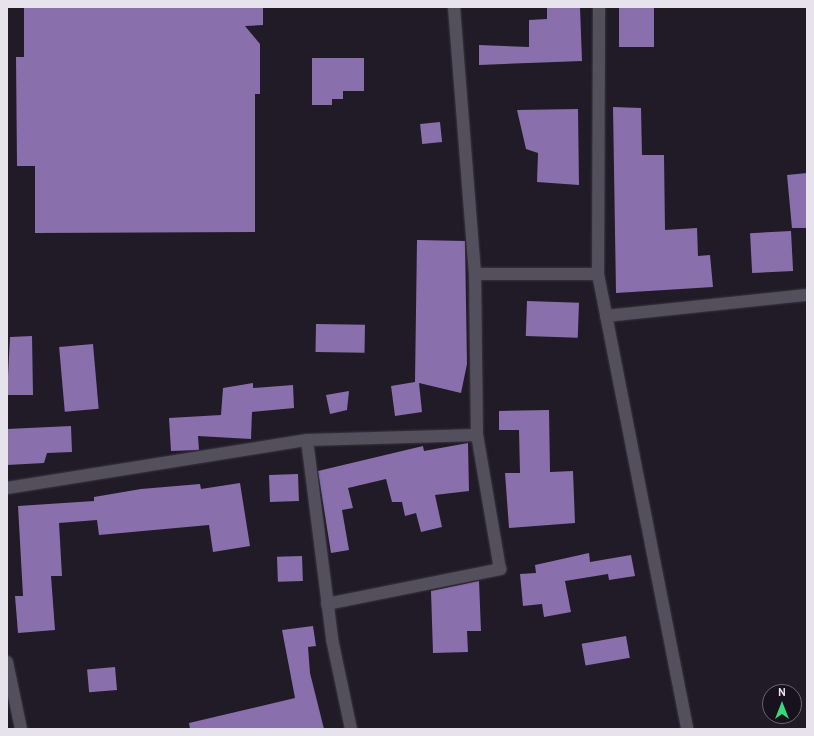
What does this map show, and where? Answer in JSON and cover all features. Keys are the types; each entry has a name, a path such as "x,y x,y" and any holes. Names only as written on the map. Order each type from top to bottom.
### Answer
{"street":[{"path":"327,604 500,569 477,435 475,274 454,7"},
{"path":"599,7 598,274 687,729"},
{"path":"475,274 598,274"},
{"path":"606,316 807,295"},
{"path":"7,488 307,440 477,435"},
{"path":"307,440 327,604 352,729"},
{"path":"7,662 21,729"}],"building":[{"path":"24,7 263,7 263,25 245,26 260,44 260,94 255,94 255,232 35,233 35,166 17,166 16,57 24,57"},
{"path":"547,7 580,7 582,61 479,65 479,45 529,47 529,20 547,19"},
{"path":"619,7 654,7 654,47 619,47"},
{"path":"312,58 364,58 364,91 343,91 343,99 332,99 332,105 312,105"},
{"path":"613,107 641,108 642,155 664,155 665,230 697,228 698,256 710,255 713,287 616,293"},
{"path":"578,109 579,185 537,182 538,153 526,149 517,110"},
{"path":"440,122 442,142 422,144 420,124"},
{"path":"807,173 807,228 792,228 787,175"},
{"path":"791,231 793,271 752,273 750,233"},
{"path":"417,240 465,241 467,364 461,393 419,383 422,412 395,416 391,386 415,382"},
{"path":"527,301 579,303 578,338 526,336"},
{"path":"316,324 365,325 365,353 316,352"},
{"path":"32,336 33,395 7,395 10,337"},
{"path":"93,344 99,409 65,412 59,347"},
{"path":"253,383 253,388 293,385 294,408 252,412 251,439 198,436 199,450 171,451 169,418 221,415 223,388"},
{"path":"349,391 347,410 330,414 326,395"},
{"path":"549,410 550,472 573,471 575,523 509,528 505,473 520,473 519,430 499,430 499,411"},
{"path":"71,426 72,452 47,453 44,463 7,465 7,429"},
{"path":"468,443 469,491 435,495 442,527 421,532 416,513 405,516 402,502 392,502 386,479 348,488 353,508 342,510 349,550 331,553 318,471 423,446 424,451"},
{"path":"298,474 299,501 270,502 269,475"},
{"path":"240,483 250,546 213,552 209,525 99,535 97,520 59,523 62,576 51,576 55,630 18,633 15,596 23,596 18,506 94,501 94,497 141,489 200,484 201,489"},
{"path":"589,553 590,562 631,555 635,576 609,580 608,574 565,581 571,612 544,617 542,604 523,606 520,574 536,573 535,565"},
{"path":"302,556 303,581 278,582 277,557"},
{"path":"479,581 481,631 467,631 468,652 433,653 431,591"},
{"path":"313,626 316,646 308,647 310,673 324,729 190,729 189,723 295,698 282,630"},
{"path":"626,636 630,658 586,665 582,644"},
{"path":"115,667 117,690 89,692 87,669"}]}
